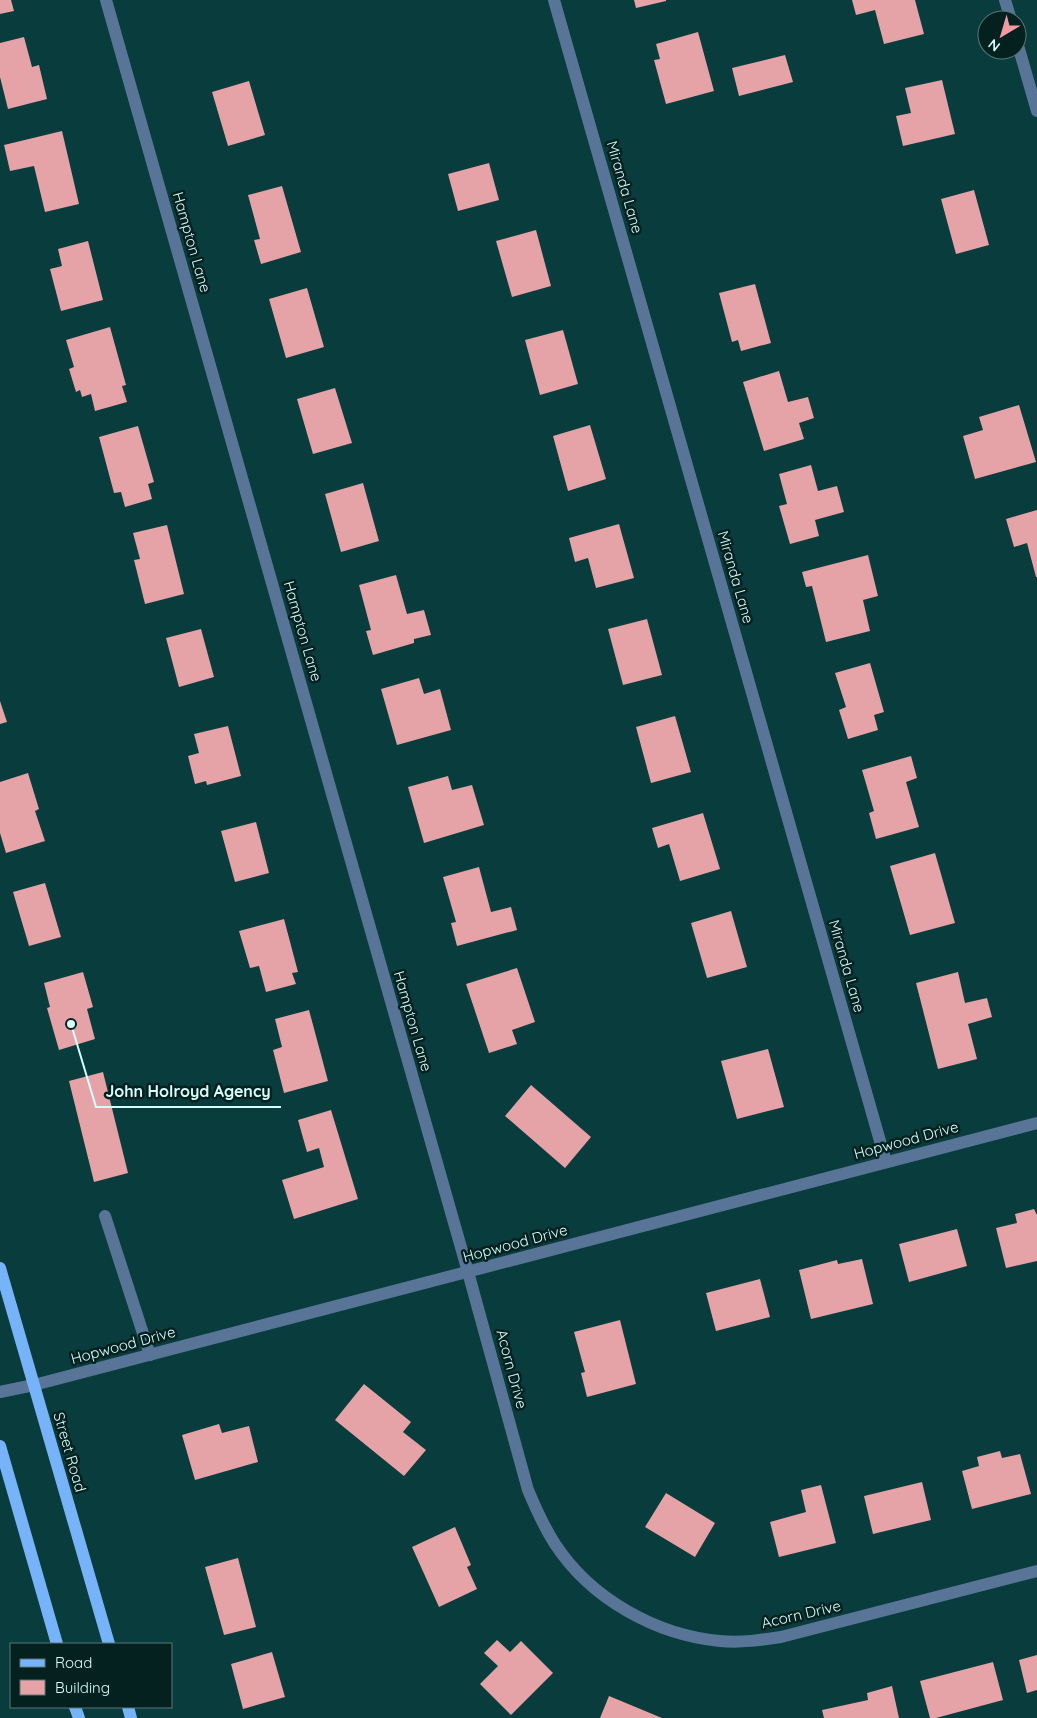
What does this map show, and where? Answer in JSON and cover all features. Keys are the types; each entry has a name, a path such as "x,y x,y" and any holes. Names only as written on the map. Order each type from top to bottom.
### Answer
{"main road":[{"name":"Street Road","path":"0,1268 109,1643"},
{"path":"0,1446 57,1643"}],"street":[{"name":"Hampton Lane","path":"106,0 468,1272"},
{"name":"Miranda Lane","path":"554,0 886,1162"},
{"path":"1022,60 1037,112"},
{"name":"Hopwood Drive","path":"0,1392 34,1386 1037,1123"},
{"path":"105,1216 150,1355"},
{"name":"Acorn Drive","path":"468,1272 528,1490 540,1519 556,1546 576,1570 608,1599 647,1622 676,1633 720,1641 751,1642 781,1638 1037,1571"}],"building":[{"path":"0,0 11,0 14,11 0,14"},
{"path":"634,0 666,0 666,1 636,8"},
{"path":"852,0 915,0 924,34 884,44 875,10 856,15"},
{"path":"698,32 714,91 666,104 654,60 660,59 656,44"},
{"path":"24,37 32,67 39,65 47,99 8,109 0,77 0,43"},
{"path":"785,55 793,82 739,96 732,68"},
{"path":"942,80 955,134 903,146 896,116 911,113 905,88"},
{"path":"249,81 265,135 228,146 212,92"},
{"path":"62,131 79,204 45,212 34,166 10,171 4,145"},
{"path":"489,163 499,200 458,211 448,174"},
{"path":"282,186 301,252 261,264 254,240 260,239 248,195"},
{"path":"974,190 989,245 956,254 941,199"},
{"path":"536,230 551,286 512,297 496,241"},
{"path":"88,241 103,300 61,311 50,269 62,266 58,249"},
{"path":"755,284 771,343 741,351 738,340 732,342 719,293"},
{"path":"307,288 324,347 286,358 269,299"},
{"path":"110,327 126,385 122,386 127,402 95,411 91,394 82,397 80,390 76,392 69,369 74,367 66,340"},
{"path":"563,330 578,384 540,395 525,340"},
{"path":"779,371 788,402 808,397 814,418 799,423 804,439 764,451 743,382"},
{"path":"335,388 352,443 313,454 297,399"},
{"path":"1019,405 1036,462 975,479 963,436 983,430 979,417"},
{"path":"590,425 606,479 568,491 553,436"},
{"path":"138,426 154,482 148,484 152,499 125,507 121,492 114,493 99,437"},
{"path":"811,465 818,491 837,486 844,512 815,520 819,536 790,544 779,506 787,504 779,474"},
{"path":"363,483 379,541 341,552 325,494"},
{"path":"1037,510 1036,577 1027,543 1014,547 1006,519"},
{"path":"619,524 634,578 596,588 588,558 575,562 569,538"},
{"path":"167,525 184,594 145,604 134,560 140,559 133,533"},
{"path":"868,555 878,596 863,600 870,631 826,642 812,586 806,587 802,572"},
{"path":"396,575 407,614 424,610 431,635 414,639 414,643 373,655 366,631 371,630 359,585"},
{"path":"647,619 662,675 623,685 608,629"},
{"path":"201,629 214,677 179,687 166,638"},
{"path":"870,663 884,712 874,715 878,730 848,739 839,710 846,707 835,673"},
{"path":"419,678 424,694 440,689 451,730 397,745 381,689"},
{"path":"0,701 7,722 0,724"},
{"path":"675,716 691,772 651,783 636,727"},
{"path":"228,726 241,776 207,785 206,781 195,784 188,756 199,753 194,734"},
{"path":"911,756 917,778 906,782 919,827 876,839 869,813 874,811 862,770"},
{"path":"28,773 39,809 35,811 45,841 6,853 0,833 0,782"},
{"path":"448,776 452,790 472,785 484,825 424,843 408,787"},
{"path":"703,813 720,869 680,881 669,844 658,848 652,828"},
{"path":"256,822 269,873 235,882 221,831"},
{"path":"935,853 955,923 910,935 890,866"},
{"path":"479,867 491,912 511,907 517,930 457,946 451,923 456,922 443,877"},
{"path":"45,883 61,937 29,946 13,892"},
{"path":"731,911 747,967 707,978 691,923"},
{"path":"284,919 298,972 292,973 296,984 266,992 259,966 250,968 239,931"},
{"path":"517,968 535,1022 512,1030 517,1044 489,1053 466,984"},
{"path":"83,972 93,1007 87,1009 95,1039 59,1050 47,1008 50,1007 44,983"},
{"path":"958,972 965,1003 987,998 992,1017 968,1024 977,1059 938,1069 916,983"},
{"path":"309,1010 328,1081 284,1093 273,1050 282,1047 275,1019"},
{"path":"768,1049 784,1107 737,1119 721,1061"},
{"path":"103,1072 128,1173 94,1182 69,1081"},
{"path":"531,1085 591,1137 565,1168 505,1116"},
{"path":"331,1110 358,1199 294,1219 282,1180 324,1167 319,1148 307,1152 298,1120"},
{"path":"1034,1209 1037,1215 1037,1261 1006,1268 996,1228 1017,1223 1015,1214"},
{"path":"957,1229 967,1266 909,1282 899,1244"},
{"path":"862,1259 873,1304 811,1319 799,1270 837,1260 838,1264"},
{"path":"760,1279 770,1317 716,1331 706,1293"},
{"path":"620,1320 636,1384 587,1397 581,1373 585,1372 574,1332"},
{"path":"364,1384 411,1422 403,1432 426,1450 404,1476 335,1420"},
{"path":"219,1424 222,1433 249,1426 258,1462 195,1480 182,1435"},
{"path":"1000,1451 1002,1458 1020,1454 1031,1494 972,1509 962,1471 979,1466 977,1457"},
{"path":"922,1482 931,1520 873,1534 864,1496"},
{"path":"821,1485 836,1543 779,1557 770,1522 806,1512 801,1490"},
{"path":"666,1493 715,1523 695,1557 645,1527"},
{"path":"455,1527 471,1565 467,1567 477,1589 439,1607 412,1547"},
{"path":"238,1558 256,1627 224,1635 205,1567"},
{"path":"497,1640 510,1652 521,1641 553,1673 511,1715 480,1684 498,1666 484,1653"},
{"path":"272,1652 285,1697 243,1709 231,1664"},
{"path":"1037,1655 1037,1690 1027,1693 1019,1660"},
{"path":"993,1662 1003,1700 930,1718 920,1681"},
{"path":"892,1686 899,1718 824,1718 822,1710 868,1700 867,1693"},
{"path":"609,1696 662,1718 600,1718"}],"place":[{"name":"John Holroyd Agency","path":"71,1024"}]}
